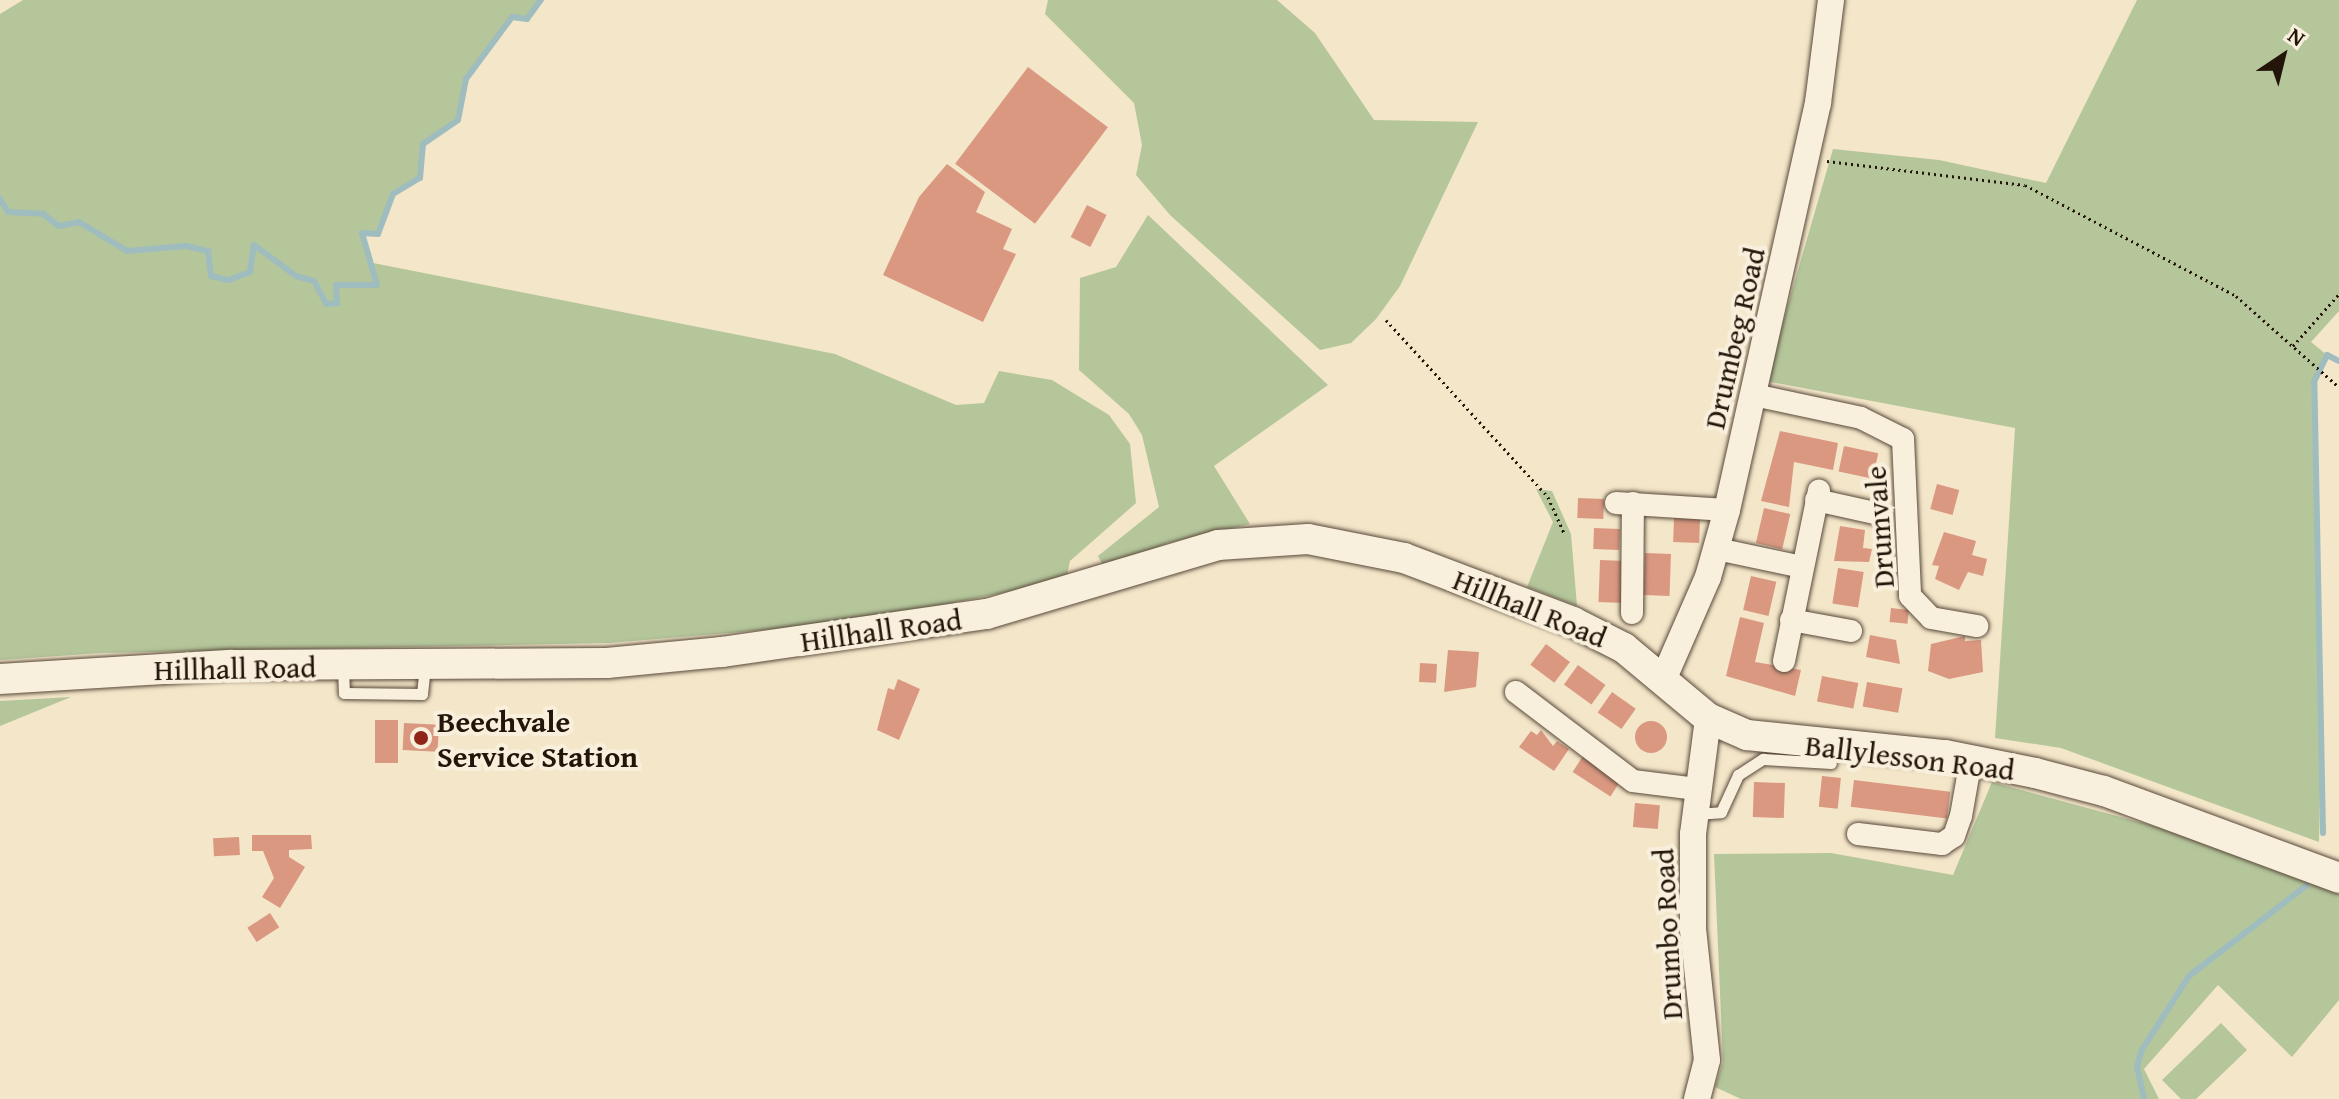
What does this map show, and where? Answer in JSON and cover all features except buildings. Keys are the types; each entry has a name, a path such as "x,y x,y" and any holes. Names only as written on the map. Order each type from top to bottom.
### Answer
{"main road":[{"name":"Hillhall Road","path":"0,679 343,665 607,663 867,634 987,614 1218,545 1308,539 1404,558 1573,622 1624,648 1708,718"},
{"name":"Ballylesson Road","path":"1708,718 1758,737 1971,759 2104,791 2339,878"}],"street":[{"name":"Drumbeg Road","path":"1663,680 1717,549 1727,510 1805,160 1831,0"},
{"name":"Drumvale","path":"1754,395 1892,429 1903,439 1910,596 1931,618 1977,626"},
{"path":"1784,661 1818,496 1875,513"},
{"path":"1632,613 1625,503 1727,510"},
{"path":"1717,549 1802,567"},
{"path":"1791,620 1851,631"},
{"path":"1516,692 1633,781 1695,801"},
{"name":"Drumbo Road","path":"1697,1099 1707,1060 1693,930 1695,801 1708,718"},
{"path":"1858,834 1942,844 1954,836 1961,816 1971,759"}],"lane":[{"path":"1695,801 1721,812 1738,775 1763,759 1831,763"}],"path":[{"path":"1805,160 2025,185 2236,296 2339,387"},
{"path":"2293,346 2339,294"},
{"path":"1386,320 1548,497 1564,533"}],"green space":[{"path":"23,0 541,0 527,19 512,18 466,79 458,120 423,144 420,178 393,194 378,234 362,233 368,262 835,354 956,405 984,403 999,371 1052,380 1109,415 1130,444 1136,503 1070,561 1066,580 857,622 609,643 101,653 0,660 0,14"},
{"path":"1048,0 1277,0 1315,33 1374,120 1478,122 1400,286 1376,319 1351,343 1320,350 1170,215 1136,175 1142,145 1134,103 1045,14"},
{"path":"2137,0 2339,0 2339,311 2311,342 2327,355 2314,382 2322,692 2319,842 2061,748 1995,738 2015,428 1766,381 1833,149 1939,160 2046,183"},
{"path":"1148,215 1328,385 1214,466 1250,524 1168,543 1105,569 1098,556 1159,507 1142,435 1129,414 1079,370 1080,278 1116,267"},
{"path":"1536,489 1552,491 1571,534 1577,606 1527,587 1553,522"},
{"path":"71,697 0,726 0,701"},
{"path":"1992,782 2161,828 2339,894 2339,1000 2292,1057 2218,985 2144,1069 2159,1099 1741,1099 1715,1087 1723,1062 1714,854 1831,853 1953,875"},
{"path":"2221,1023 2247,1050 2196,1099 2181,1099 2162,1080"}],"waterway":[{"path":"0,199 8,212 43,214 59,226 79,222 127,251 186,246 208,251 211,276 229,280 250,272 254,245 296,276 314,281 326,304 337,303 336,285 377,285 362,233 378,234 393,194 420,178 423,144 458,120 466,79 512,17 527,19 541,0"},
{"path":"2323,833 2314,382 2327,355 2339,361"},
{"path":"2144,1099 2137,1067 2142,1050 2189,976 2306,886"}],"place":[{"name":"Beechvale Service Station","path":"421,738"}]}
